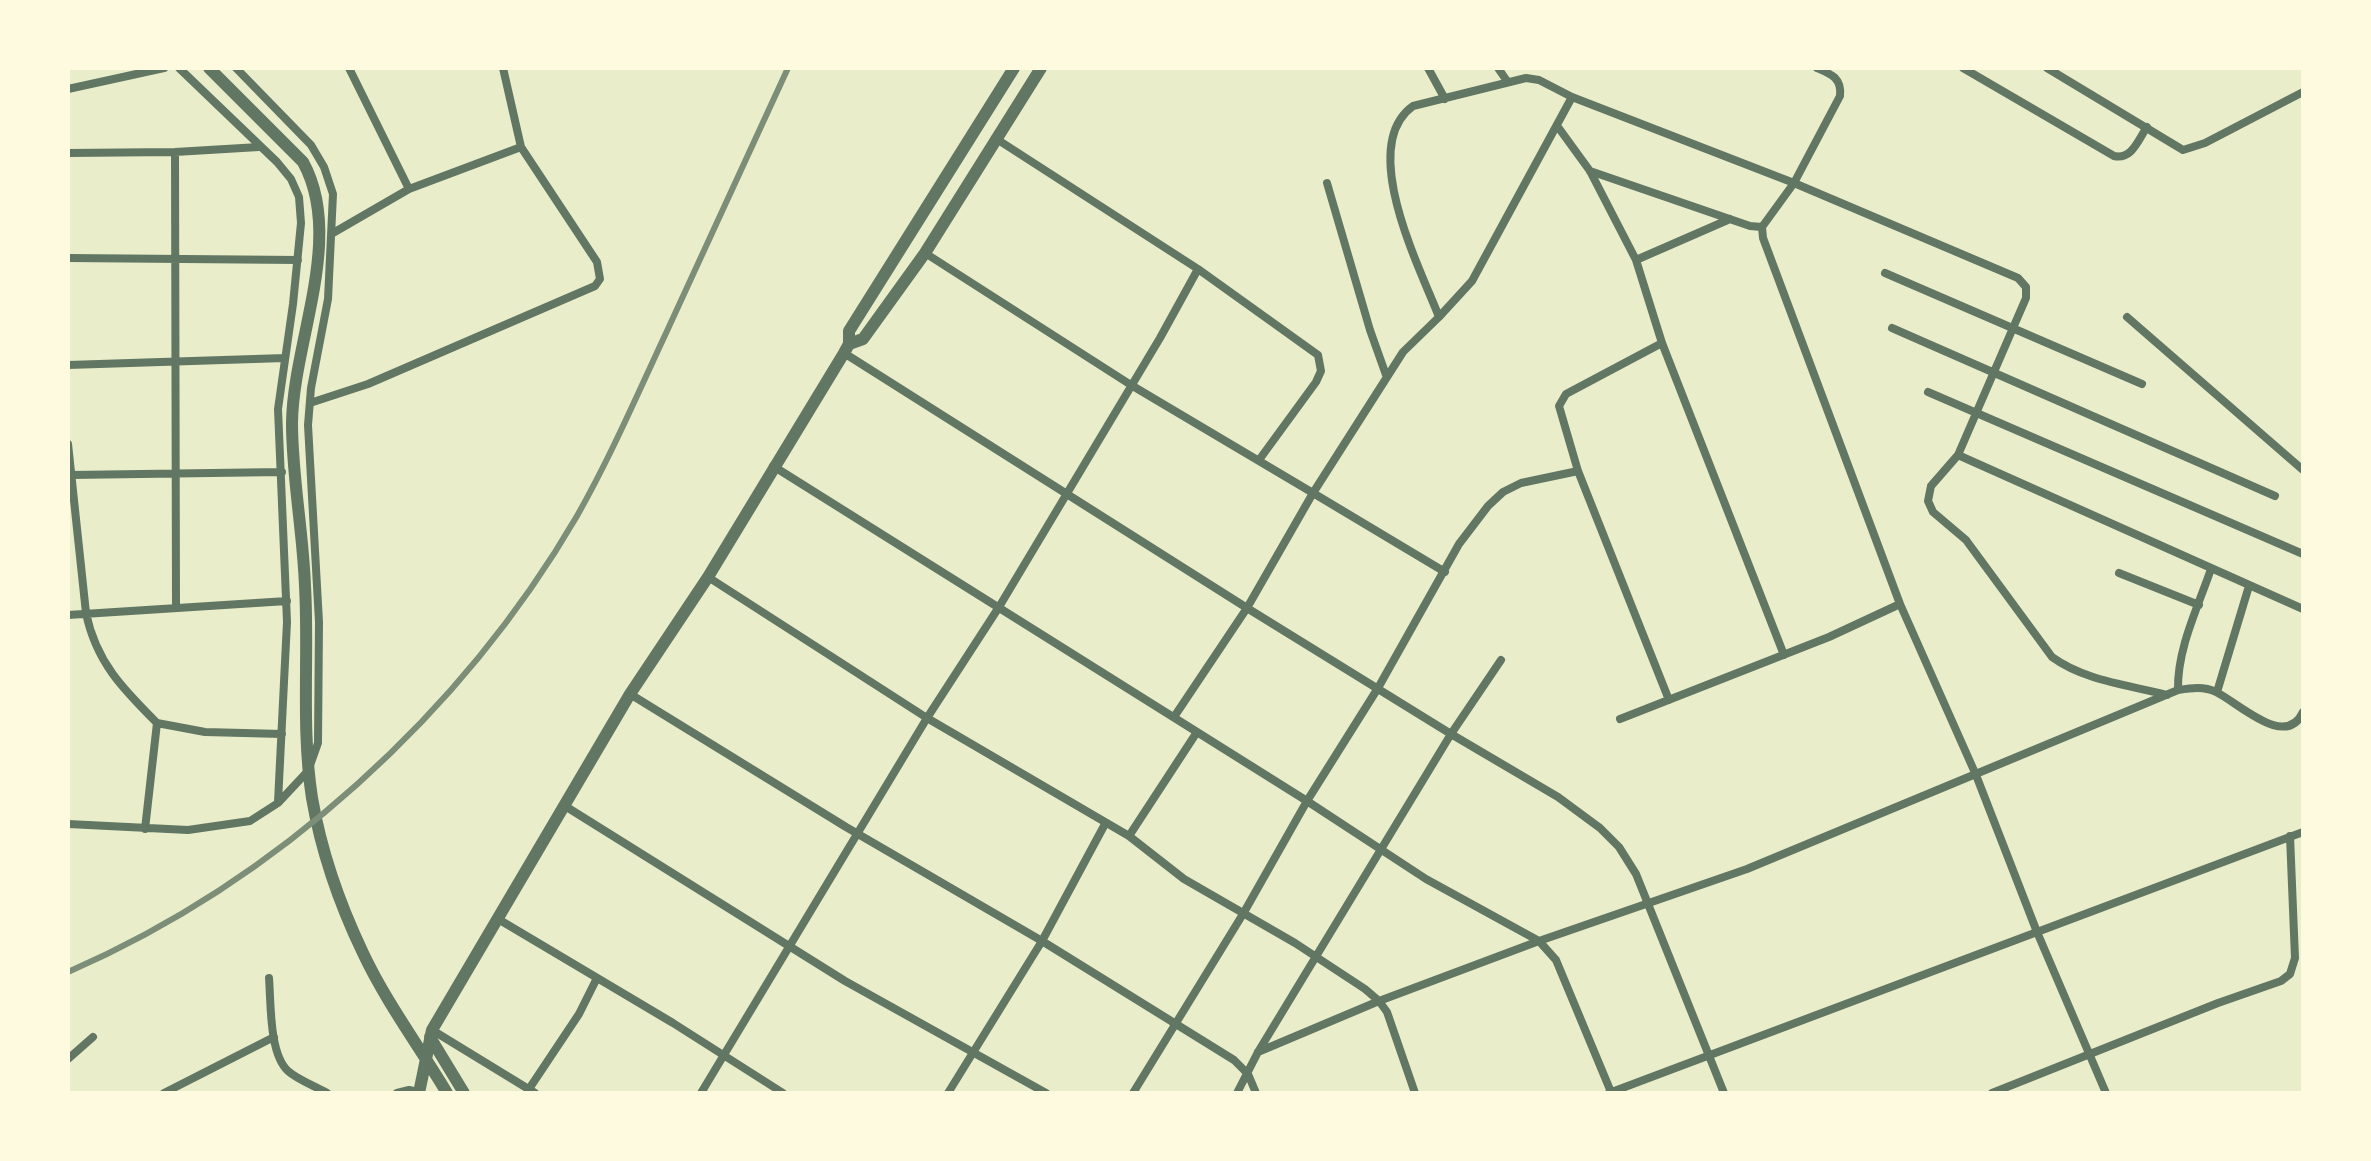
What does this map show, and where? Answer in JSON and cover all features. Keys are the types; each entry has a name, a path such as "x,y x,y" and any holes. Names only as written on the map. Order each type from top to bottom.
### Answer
{"street":[{"path":"68,89 164,68"},
{"path":"179,68 277,162 291,179 299,197 298,260 278,409 287,601 278,803"},
{"path":"209,68 303,162 318,199 318,249 292,420 304,549 306,731 312,798 322,842 363,952 447,1093"},
{"path":"68,824 188,830 250,821 278,803 308,771 318,743 319,622 308,425 328,299 333,194 324,167 311,145 236,68"},
{"path":"349,68 409,189"},
{"path":"310,403 368,384 595,286 600,279 597,262 521,147 503,68"},
{"path":"397,1093 409,1090 419,1092 431,1034 630,694 708,577 847,348 849,331 1014,68"},
{"path":"847,348 863,339 925,253 1041,68"},
{"path":"1428,68 1445,99"},
{"path":"1498,68 1507,81"},
{"path":"1817,68 1837,78 1841,87 1840,96 1794,183 1762,227 1763,238 1900,604 1976,775 2037,932 2106,1093"},
{"path":"1963,68 2120,158 2129,154 2147,127"},
{"path":"2047,68 2183,150 2193,148 2303,92"},
{"path":"1439,317 1397,208 1391,152 1394,129 1401,115 1413,106 1526,78 1539,80 1572,97 1794,183 2018,278 2026,287 2026,298 1958,455 1931,486 1928,501 1933,512 1966,540 2052,657 2069,669 2167,695"},
{"path":"1174,717 1247,608 1386,375 1403,352 1472,281 1572,97"},
{"path":"1558,127 1590,171 1636,260 1662,343 1784,655"},
{"path":"995,138 1198,269 1318,355 1321,371 1316,382 1259,460"},
{"path":"68,153 259,147"},
{"path":"333,233 409,189 521,147"},
{"path":"175,152 176,607"},
{"path":"1590,171 1762,227"},
{"path":"1327,183 1386,375"},
{"path":"1636,260 1731,219"},
{"path":"925,253 1131,385 1445,572"},
{"path":"68,258 298,260"},
{"path":"701,1093 927,718 999,607 1198,269"},
{"path":"1885,273 2142,384"},
{"path":"2127,317 2303,470"},
{"path":"1892,328 2275,496"},
{"path":"1662,343 1566,394 1559,406 1578,471 1669,700"},
{"path":"847,348 1066,493 1247,608 1558,797 1600,828 1619,847 1636,874 1724,1093"},
{"path":"68,365 285,358"},
{"path":"1928,392 2303,554"},
{"path":"68,444 91,638 119,685 157,723 205,732 282,734"},
{"path":"1958,455 2303,609"},
{"path":"773,466 1426,879 1539,941 1556,960 1610,1093 2303,832"},
{"path":"1133,1093 1177,1025 1307,801 1378,688 1459,544 1488,506 1503,492 1521,483 1578,471"},
{"path":"71,475 282,472"},
{"path":"2178,690 2180,664 2211,569"},
{"path":"2119,573 2199,605"},
{"path":"708,577 927,718 1129,836 1184,879 1317,957 1379,1001 1387,1012 1415,1093"},
{"path":"2217,692 2249,586"},
{"path":"68,615 287,601"},
{"path":"1620,719 1784,655 1900,604"},
{"path":"1237,1093 1258,1052 1451,734 1501,660"},
{"path":"1258,1052 1379,1001 1539,941 1747,869 2178,690 2193,688 2217,692 2239,709 2282,728 2298,723 2303,712"},
{"path":"630,694 1234,1060 1248,1074 1256,1093"},
{"path":"145,829 157,723"},
{"path":"1129,836 1197,732"},
{"path":"565,806 845,981 1046,1093"},
{"path":"948,1093 1042,941 1105,824"},
{"path":"1992,1093 2281,981 2290,974 2295,958 2290,836"},
{"path":"498,919 783,1093"},
{"path":"269,978 279,1058 287,1071 327,1093"},
{"path":"431,1034 532,1091 597,978"},
{"path":"431,1034 464,1093"},
{"path":"68,1059 93,1037"},
{"path":"164,1093 274,1037"}],"railway":[{"path":"68,972 145,934 220,890 291,840 358,784 421,723 478,658 531,588 577,516 624,424 788,68"}]}
